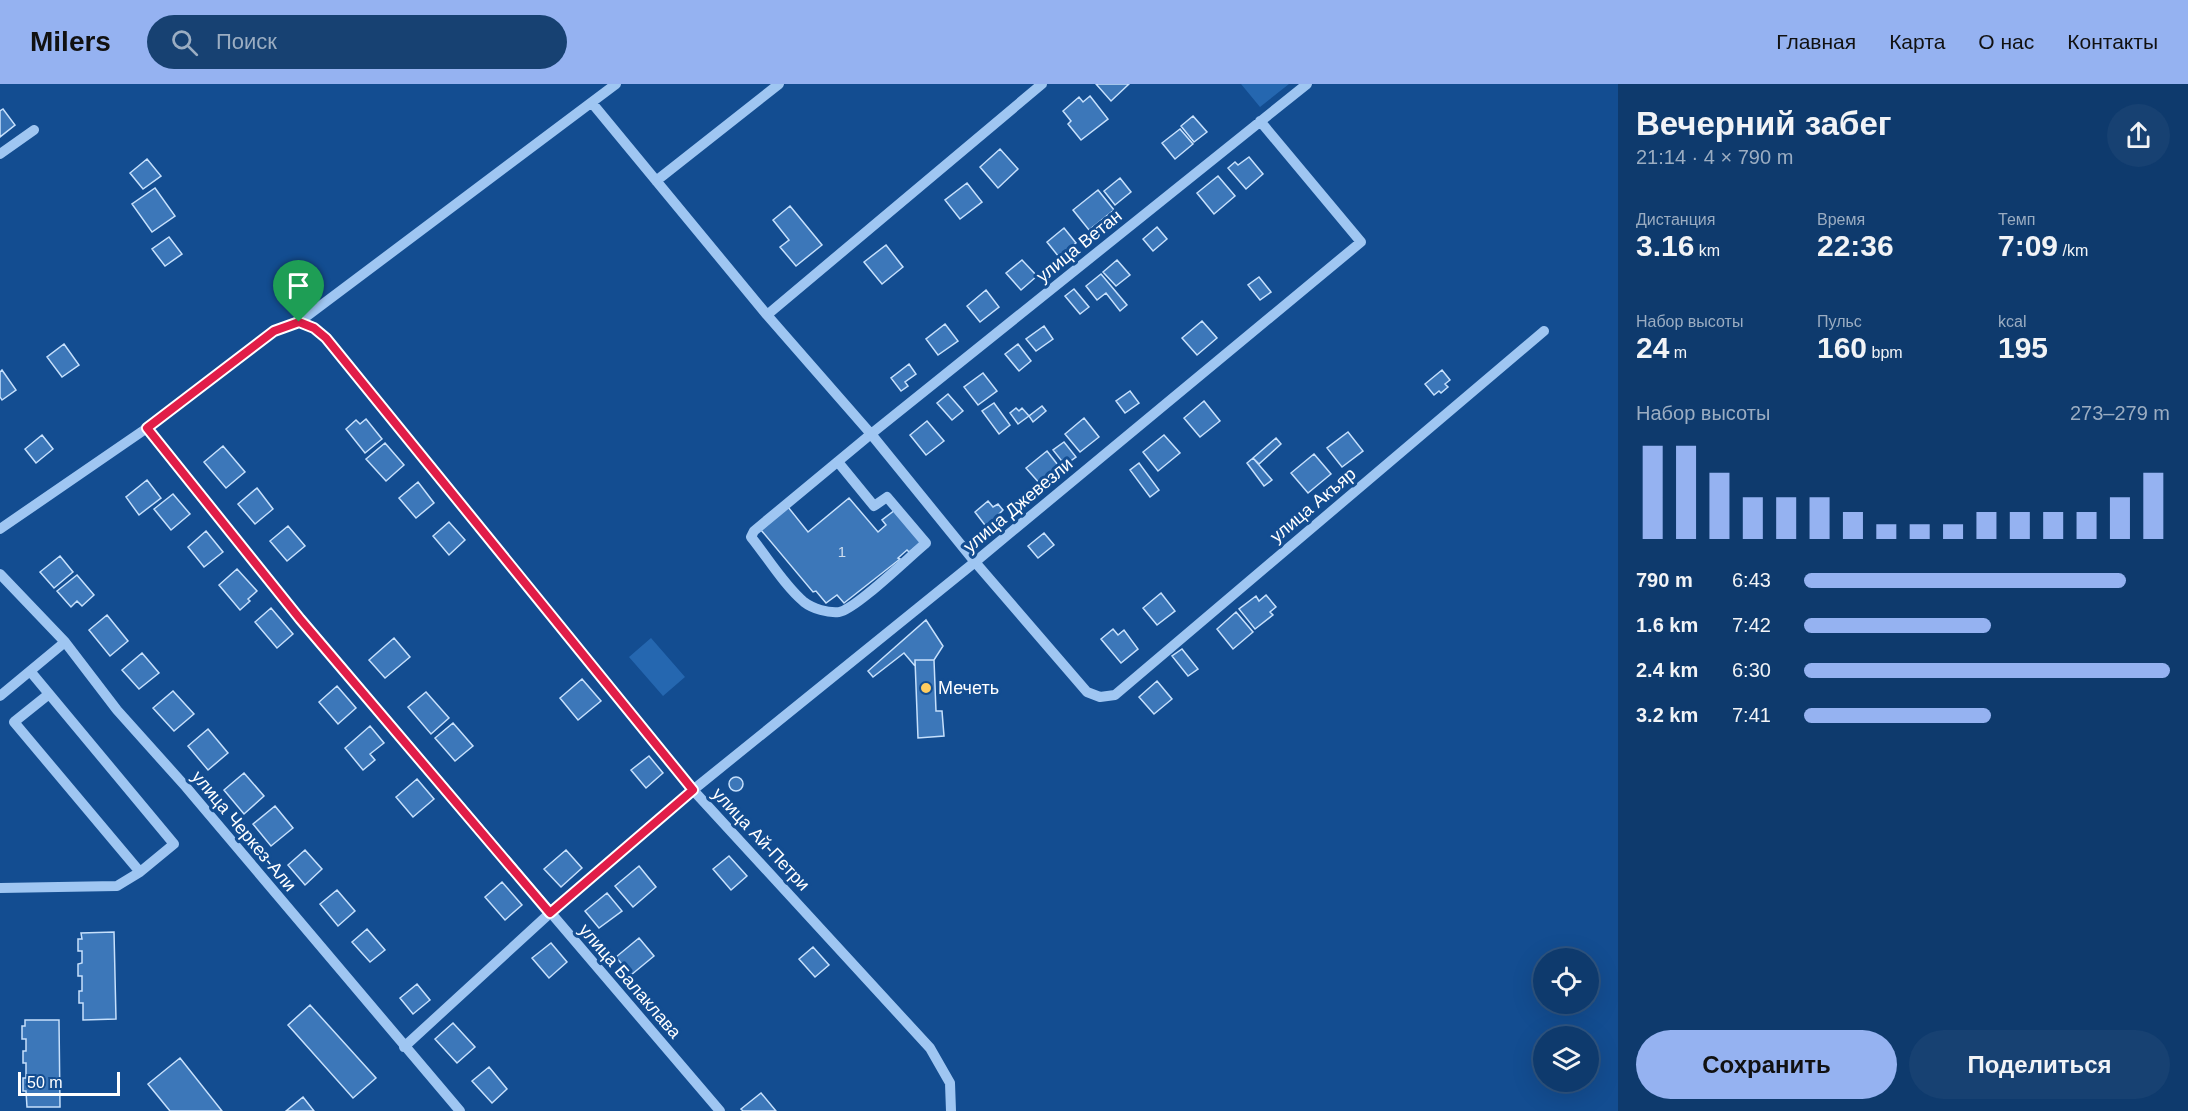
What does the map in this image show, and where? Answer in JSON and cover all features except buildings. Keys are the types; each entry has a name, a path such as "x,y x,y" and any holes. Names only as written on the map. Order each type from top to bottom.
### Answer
{"street":[{"path":"0,529 147,428 274,331 299,322 406,239 616,84"},
{"path":"656,181 779,84"},
{"path":"767,315 1042,84"},
{"name":"улица Ветан","path":"838,462 874,506 887,497 926,543 860,600 841,612 826,612 807,604 796,595 751,537 754,531 871,434 1307,84"},
{"path":"592,103 767,315 871,434 975,562"},
{"name":"улица Джевезли","path":"405,1047 550,913 693,790 975,562 1361,242 1260,121"},
{"path":"0,154 34,130"},
{"name":"улица Ай-Петри","path":"299,322 314,328 326,338 693,790 930,1048 950,1083 951,1111"},
{"name":"улица Акъяр","path":"975,562 1087,692 1100,697 1115,695 1544,330"},
{"name":"улица Балаклава","path":"147,428 300,619 720,1111"},
{"name":"улица Черкез-Али","path":"0,574 64,642 117,710 186,787 460,1111"},
{"path":"0,696 64,642"},
{"path":"0,888 117,886 140,872 174,843 30,671"},
{"path":"49,694 14,722 140,872"}],"shaded area":[{"path":"1241,84 1289,84 1260,107"},
{"path":"651,638 685,677 663,696 629,657"}],"place":[{"name":"Мечеть","path":"926,688"}],"route":[{"path":"299,322 314,328 326,338 693,790 550,913 300,619 147,428 274,331 299,322"}]}
